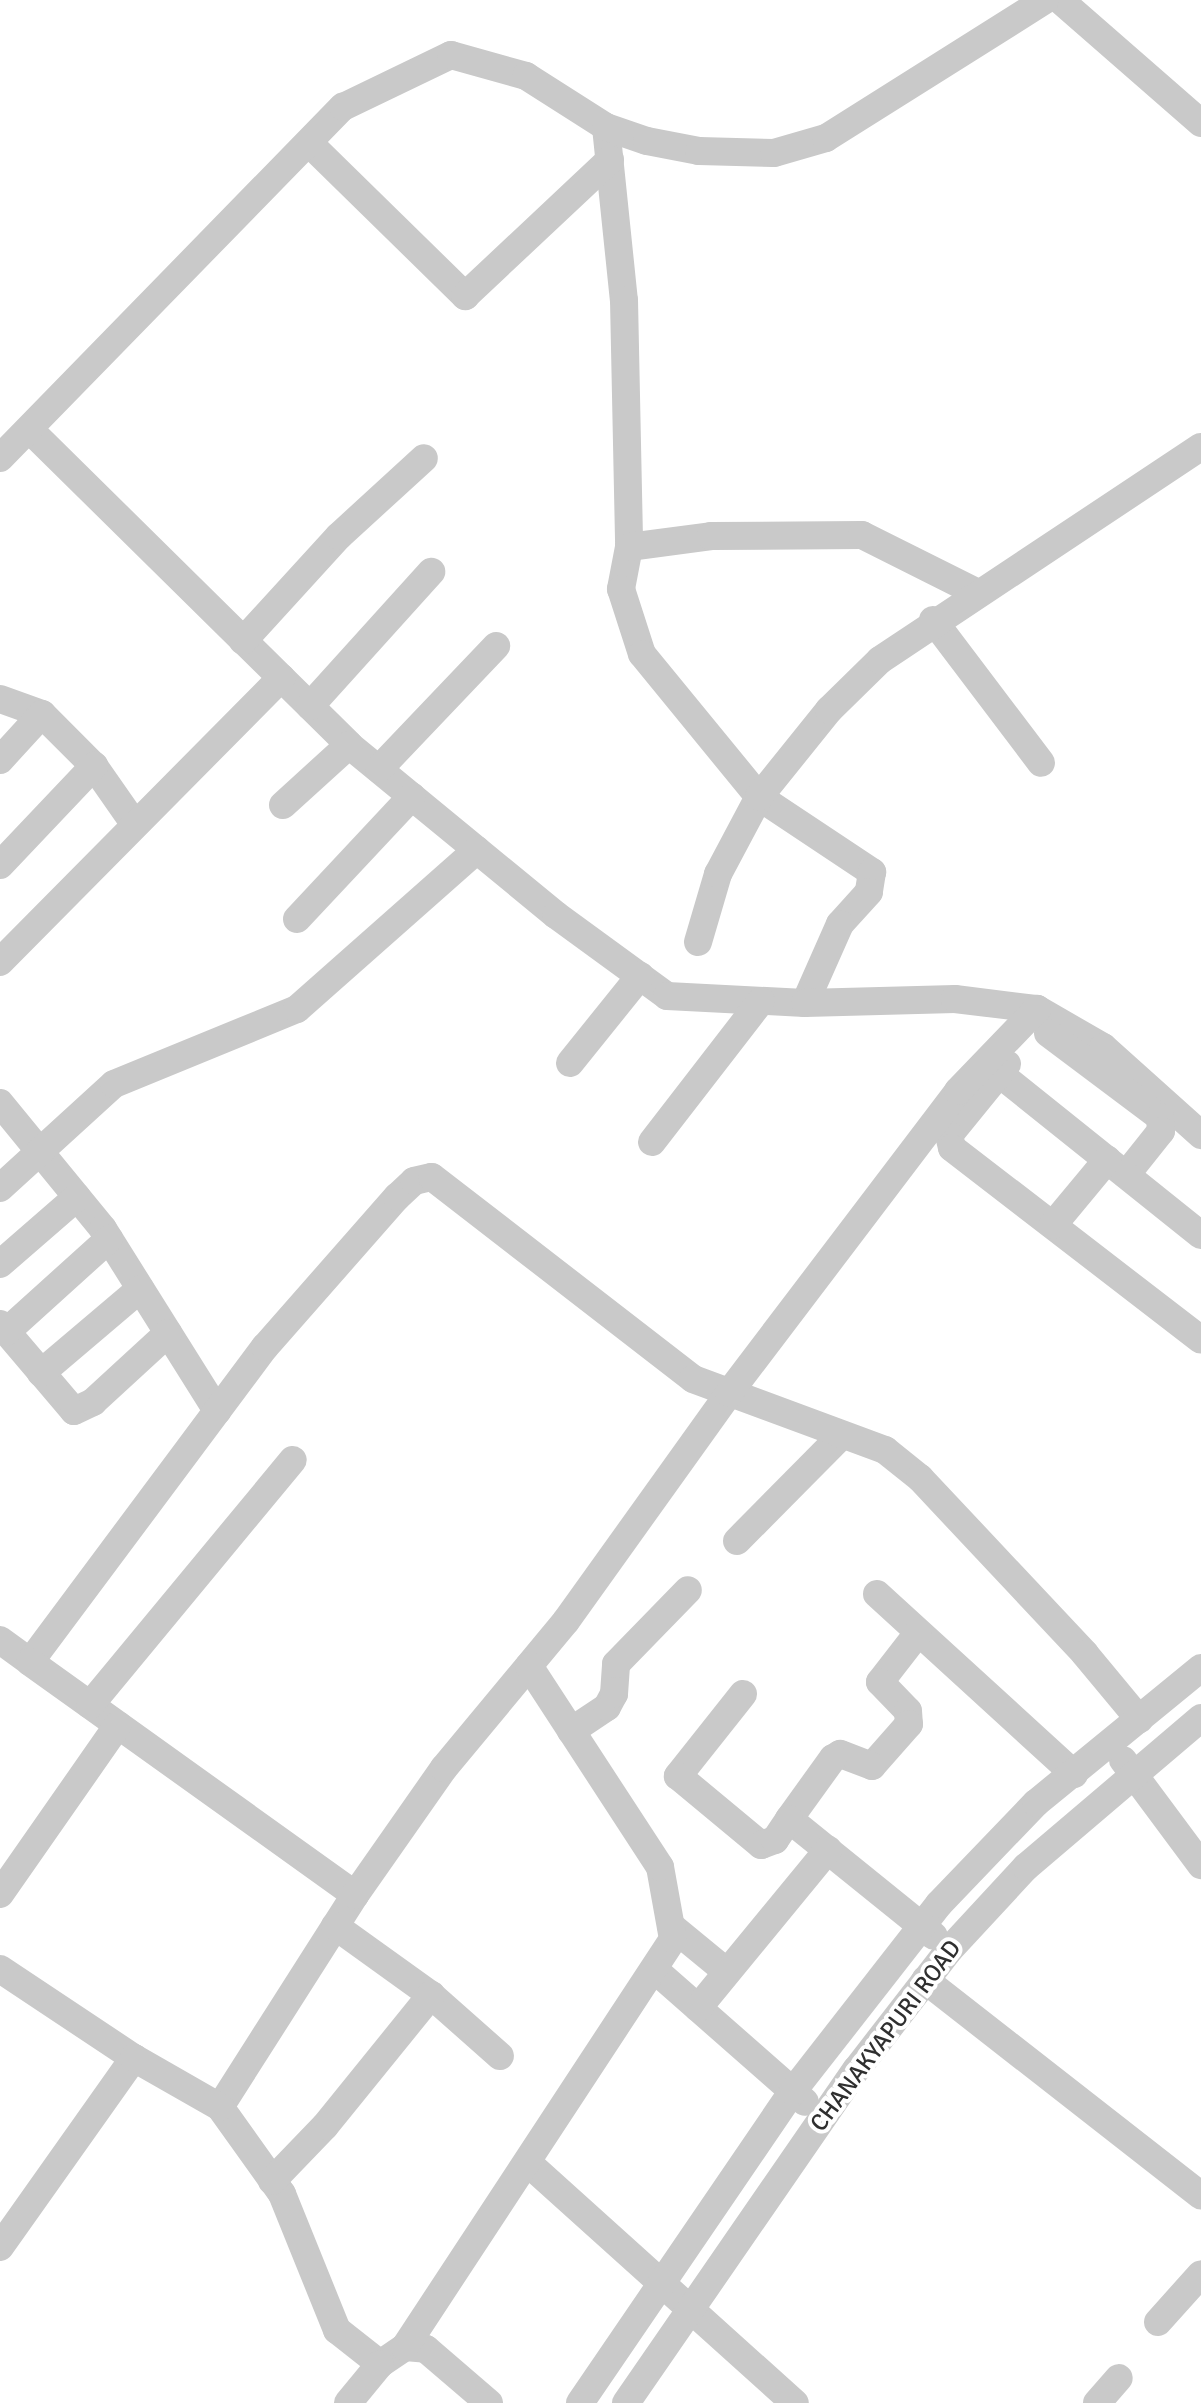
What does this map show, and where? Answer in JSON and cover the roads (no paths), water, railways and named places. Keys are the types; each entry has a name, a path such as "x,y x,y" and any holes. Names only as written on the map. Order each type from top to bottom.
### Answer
{"street":[{"path":"0,458 343,107 451,55 526,76 606,127 699,151 774,153 800,148 826,138 1045,0"},
{"path":"1060,0 1201,123"},
{"path":"606,127 624,300 629,547 621,589 642,654 759,797 872,872 869,892 840,924 805,1003"},
{"path":"309,143 465,296 610,160"},
{"path":"30,430 349,745 477,850 667,996 805,1003 955,999 1037,1009 1103,1047 1201,1135"},
{"path":"698,942 718,874 759,797 829,710 880,660 933,620 1201,447"},
{"path":"243,641 339,536 424,458"},
{"path":"629,547 711,536 862,535 976,592"},
{"path":"310,706 431,572"},
{"path":"933,620 1041,763"},
{"path":"379,769 496,646"},
{"path":"0,962 133,822 281,678"},
{"path":"0,699 42,714 94,766 133,822"},
{"path":"0,760 42,714"},
{"path":"283,805 349,745"},
{"path":"0,865 94,766"},
{"path":"297,919 412,796"},
{"path":"0,1188 114,1084 297,1009 477,850"},
{"path":"570,1063 640,976"},
{"path":"652,1142 761,1001"},
{"path":"220,2107 355,1895 444,1768 529,1666 729,1393 992,1069 1037,1009"},
{"path":"1053,1225 1161,1131 1160,1117 1044,1030 1034,1033 992,1069 949,1135 950,1142 1053,1225 1201,1340"},
{"path":"992,1069 1199,1228"},
{"path":"0,1103 109,1239 217,1411"},
{"path":"30,1662 265,1347 397,1197 414,1181 432,1177 693,1379 885,1450 920,1478 1085,1654 1139,1719"},
{"path":"0,1264 77,1197"},
{"path":"109,1239 3,1328 74,1411 82,1409 168,1333"},
{"path":"41,1373 140,1289"},
{"path":"737,1541 842,1435"},
{"path":"90,1705 293,1460"},
{"path":"571,1731 607,1707 614,1694 616,1664 688,1590"},
{"path":"877,1594 1074,1774"},
{"path":"743,1694 678,1776 761,1845 775,1840 833,1758 840,1754 872,1766 909,1724 908,1711 880,1682 918,1633"},
{"path":"0,1640 355,1895"},
{"path":"348,2403 380,2364 405,2347 656,1971 673,1939 660,1867 529,1666"},
{"path":"580,2403 659,2281 793,2091 922,1926 1036,1803 1114,1744 1201,1668"},
{"name":"CHANAKYAPURI ROAD","path":"626,2403 822,2118 950,1949 1026,1867 1201,1718"},
{"path":"0,1894 118,1725"},
{"path":"1114,1744 1132,1777 1201,1865"},
{"path":"789,1819 950,1949"},
{"path":"698,2008 828,1850"},
{"path":"335,1926 431,1995 500,2056"},
{"path":"671,1926 727,1972"},
{"path":"0,1969 134,2058 220,2107 272,2181 337,2330 380,2364"},
{"path":"656,1971 822,2118"},
{"path":"925,1980 1201,2196"},
{"path":"272,2181 325,2126 431,1995"},
{"path":"0,2247 134,2058"},
{"path":"528,2163 689,2312 795,2403"},
{"path":"1158,2322 1201,2274"},
{"path":"405,2347 426,2349 486,2402"},
{"path":"1097,2403 1119,2378"}]}
